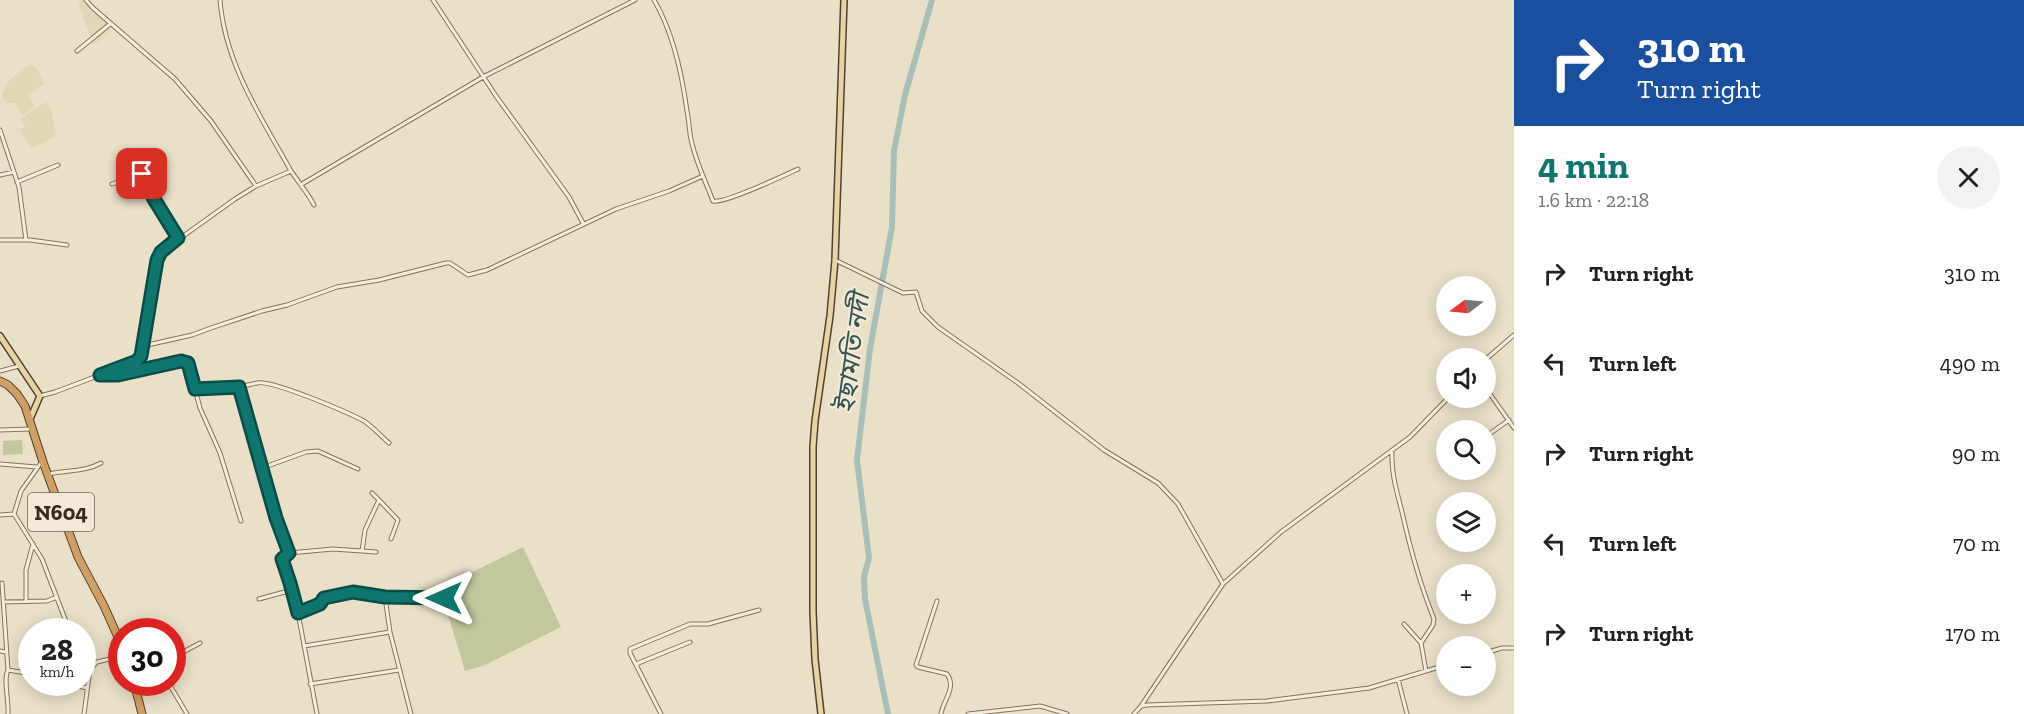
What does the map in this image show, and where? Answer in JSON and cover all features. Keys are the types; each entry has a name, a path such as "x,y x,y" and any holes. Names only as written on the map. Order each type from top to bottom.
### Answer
{"highway":[{"name":"N604","path":"0,381 17,394 30,419 40,465 48,475 78,557 109,618"},
{"path":"138,696 142,714"}],"main road":[{"path":"821,714 813,611 813,447 835,260 844,0"},
{"path":"0,336 40,396 30,419"}],"street":[{"path":"86,0 110,24 175,79 211,121 256,186"},
{"path":"220,0 223,26 240,78 291,171 298,183 302,184 314,205"},
{"path":"433,0 483,77 569,197 583,223"},
{"path":"302,184 483,77 635,0"},
{"path":"654,0 662,14 676,56 690,137 703,176 715,202 798,170"},
{"path":"77,51 110,24"},
{"path":"0,130 17,182 26,240"},
{"path":"134,160 178,238"},
{"path":"17,182 58,165"},
{"path":"40,396 137,361 141,356 157,260 161,252 256,186 291,171"},
{"path":"0,175 14,172"},
{"path":"112,184 142,174"},
{"path":"143,346 192,335 337,287 379,280 446,262 463,274 471,275 496,266 583,223 703,176"},
{"path":"0,240 26,240 67,245"},
{"path":"835,260 903,293 916,292 922,311 938,327 1018,383 1104,450 1158,483 1178,504 1222,584"},
{"path":"1496,351 1514,335"},
{"path":"100,375 118,375 188,363 200,408 219,453 241,521"},
{"path":"0,371 21,365"},
{"path":"195,389 251,386 258,382 267,384 316,399 367,423 389,443"},
{"path":"239,387 281,533 289,553"},
{"path":"1496,402 1514,428"},
{"path":"1134,714 1222,584 1281,532 1410,437 1439,408"},
{"path":"1496,429 1509,420"},
{"path":"0,430 32,429"},
{"path":"262,468 306,452 318,451 358,469"},
{"path":"1392,451 1392,469 1403,519 1417,574 1434,619 1421,642"},
{"path":"48,475 65,470 89,470 101,463"},
{"path":"0,464 40,465"},
{"path":"14,514 21,491 40,465"},
{"path":"372,493 398,520 391,539"},
{"path":"362,551 365,530 379,500"},
{"path":"0,515 14,514"},
{"path":"14,514 42,559 65,618"},
{"path":"26,601 26,570 33,543"},
{"path":"317,714 298,613 282,559 289,553 333,549 376,552"},
{"path":"2,583 8,670 5,675 9,702 8,714"},
{"path":"260,599 292,590"},
{"path":"298,613 320,604 324,598 353,592 385,597 444,598"},
{"path":"3,602 47,602 58,597"},
{"path":"385,597 390,632 411,714"},
{"path":"937,601 916,665 947,674 950,678 951,686 941,714"},
{"path":"662,714 644,683 630,651 632,647 690,624 708,624 759,610"},
{"path":"1404,624 1421,642 1426,671"},
{"path":"304,646 390,632"},
{"path":"186,650 200,642"},
{"path":"636,664 690,642"},
{"path":"1496,650 1514,648"},
{"path":"0,651 6,652"},
{"path":"1141,706 1266,701 1368,688 1436,668"},
{"path":"8,670 18,672"},
{"path":"310,684 399,670"},
{"path":"0,675 5,675"},
{"path":"1398,679 1407,714"},
{"path":"84,714 86,696"},
{"path":"176,696 187,714"},
{"path":"968,714 1040,706 1067,714"}],"shaded area":[{"path":"87,0 113,26 93,45 78,1"},
{"path":"30,64 36,67 44,84 29,95 34,108 22,116 16,103 6,103 2,95 8,81"},
{"path":"46,102 51,107 56,137 32,148 19,130 25,126 20,119"}],"green space":[{"path":"22,440 23,454 3,455 3,441"},
{"path":"523,547 561,627 485,665 465,671 440,588"}],"waterway":[{"name":"ইছামতি নদী","path":"888,714 865,599 864,577 869,558 857,460 870,349 892,227 894,151 905,95 932,0"}],"route":[{"path":"142,174 178,238 161,252 157,260 141,356 137,361 100,375 118,375 181,361 188,363 195,389 239,387 276,518 289,553 282,559 282,564 298,613 320,604 324,598 353,592 385,597 444,598"}]}
